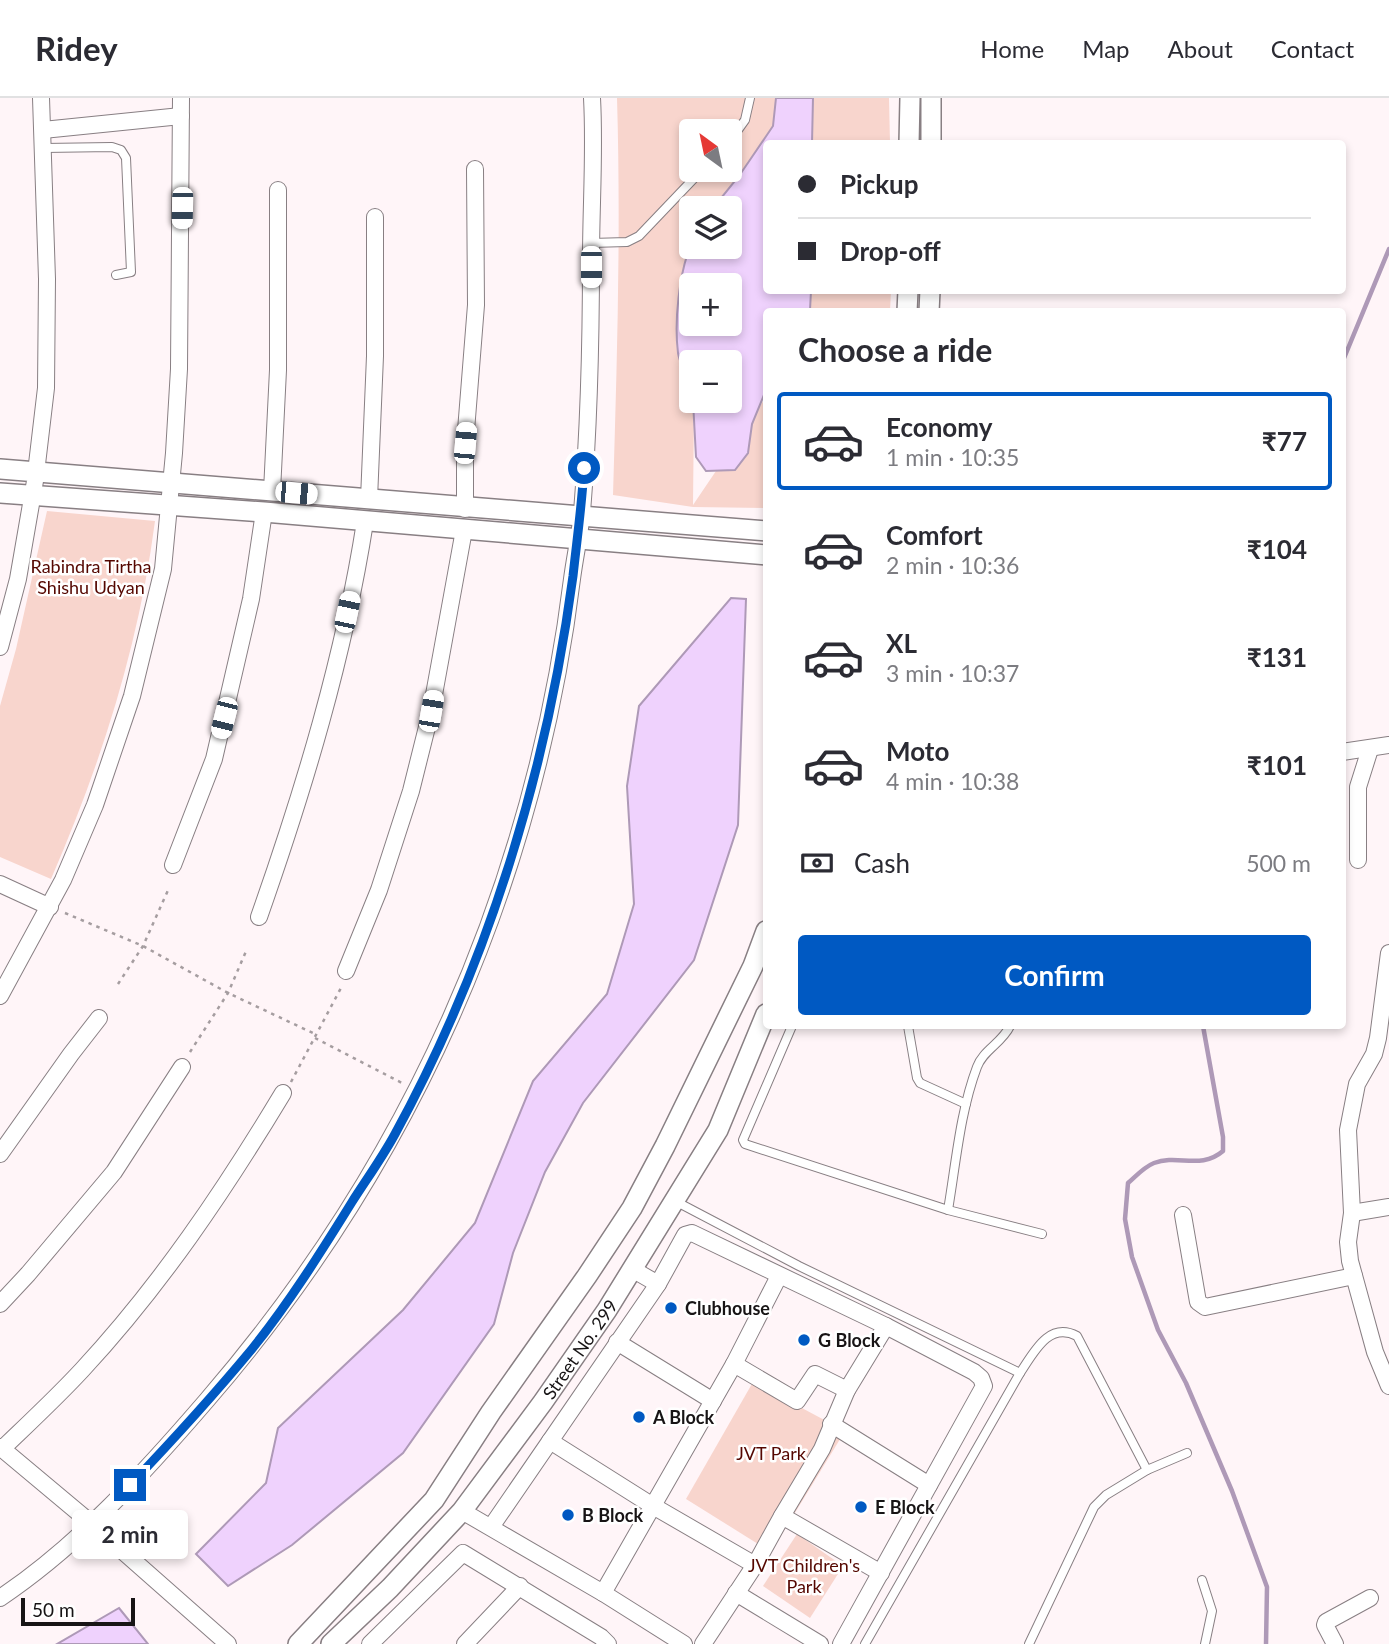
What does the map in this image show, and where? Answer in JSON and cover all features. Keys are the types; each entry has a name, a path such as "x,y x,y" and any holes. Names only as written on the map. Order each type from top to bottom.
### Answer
{"street":[{"path":"0,647 18,579 36,472 46,388 47,279 41,98"},
{"path":"0,996 50,907 95,805 132,695 163,569 179,369 181,98"},
{"path":"0,1598 45,1566 92,1524 175,1438 253,1348 324,1247 394,1136 442,1042 486,935 525,811 551,708 582,516 589,403 592,98"},
{"path":"909,140 910,98"},
{"path":"931,98 931,140"},
{"path":"43,130 181,116"},
{"path":"465,509 465,443 476,305 475,169"},
{"path":"272,491 278,370 278,190"},
{"path":"369,499 375,356 375,217"},
{"path":"0,469 465,509 763,531"},
{"path":"0,493 264,512 763,555"},
{"path":"173,864 214,759 251,599 264,512"},
{"path":"259,917 292,824 313,753 347,612 365,522"},
{"path":"345,976 379,890 411,790 431,711 464,530"},
{"path":"1346,751 1389,744"},
{"path":"1358,860 1358,787 1370,749"},
{"path":"0,884 50,907"},
{"path":"298,1644 433,1500 632,1208 748,978 763,939"},
{"path":"1389,953 1378,1038 1374,1054 1357,1084 1348,1130 1352,1213 1348,1242 1354,1276 1375,1352 1389,1386"},
{"path":"0,1154 99,1018"},
{"name":"Street No. 299","path":"331,1644 390,1588 462,1511 551,1392 607,1310 718,1130 763,1021"},
{"path":"0,1304 114,1172 186,1059"},
{"path":"228,1644 1,1448 82,1370 183,1249 287,1088"},
{"path":"1352,1213 1389,1207"},
{"path":"1184,1215 1198,1302 1201,1306 1354,1276"},
{"path":"491,1527 658,1284 688,1233 886,1326 974,1372 981,1378 984,1386 841,1644"},
{"path":"632,1269 658,1284"},
{"path":"603,1593 734,1364 779,1276"},
{"path":"703,1644 755,1565 822,1449 847,1390 886,1326"},
{"path":"618,1342 713,1401"},
{"path":"734,1364 797,1401 815,1374 847,1390"},
{"path":"831,1424 929,1485"},
{"path":"550,1441 653,1506 755,1565"},
{"path":"462,1511 603,1593 684,1644"},
{"path":"782,1516 881,1573"},
{"path":"440,1534 463,1553 520,1586 608,1644"},
{"path":"370,1644 463,1553"},
{"path":"465,1644 520,1586"},
{"path":"736,1593 820,1644"},
{"path":"1335,1644 1326,1622 1370,1598"}],"lane":[{"path":"742,124 750,98"},
{"path":"44,148 121,149 126,158 131,272 116,275"},
{"path":"591,243 627,242 639,236 691,182"},
{"path":"791,1029 743,1140 745,1144 948,1210 1042,1234"},
{"path":"908,1029 914,1072 920,1083 967,1104"},
{"path":"948,1210 967,1104 978,1064 1005,1037 1009,1029"},
{"path":"674,1200 799,1266 1020,1373"},
{"path":"865,1644 1020,1373 1044,1339 1053,1332 1069,1331 1077,1336 1146,1470"},
{"path":"1029,1644 1094,1507 1107,1494 1146,1470 1186,1453"},
{"path":"1202,1580 1212,1611 1205,1644"}],"path":[{"path":"118,984 143,946 169,888"},
{"path":"50,907 143,946 402,1083"},
{"path":"186,1059 228,993 247,949"},
{"path":"287,1088 316,1037 345,976"}],"green space":[{"path":"617,98 776,98 773,126 742,172 742,119 679,119 679,182 734,182 723,196 679,196 679,259 689,259 688,273 679,273 679,413 694,413 693,505 763,401 763,508 693,507 613,495 618,297"},
{"path":"811,98 889,98 890,140 808,140"},
{"path":"811,294 891,294 890,308 810,308"},
{"name":"Rabindra Tirtha Shishu Udyan","path":"47,511 155,521 139,613 116,703 86,792 51,879 0,857 0,706 16,649"},
{"name":"JVT Park","path":"753,1382 845,1431 771,1552 686,1499"},
{"name":"JVT Children's Park","path":"797,1534 843,1566 810,1618 763,1586"}],"shaded area":[{"path":"776,98 813,98 812,140 763,140 773,126"},
{"path":"763,141 763,294 811,294 810,308 763,308 763,397 752,424 748,453 735,470 706,471 696,457 694,413 742,413 742,350 679,350 679,356 678,298 679,293 679,336 742,336 742,273 683,273 686,259 742,259 742,196 723,196 734,182 742,182 742,172"},
{"path":"731,598 746,599 738,825 694,960 583,1103 545,1172 513,1253 494,1324 403,1453 292,1545 228,1586 196,1554 266,1483 278,1428 403,1310 475,1223 533,1081 607,994 634,904 627,786 639,706"},
{"path":"119,1608 148,1644 57,1644"}],"waterway":[{"path":"1346,353 1389,249"},
{"path":"1204,1029 1223,1137 1223,1151 1206,1160 1163,1161 1147,1167 1128,1183 1125,1219 1132,1257 1158,1330 1186,1383 1232,1491 1267,1587 1266,1644"}],"place":[{"name":"Clubhouse","path":"671,1308"},
{"name":"G Block","path":"804,1340"},
{"name":"A Block","path":"639,1417"},
{"name":"E Block","path":"861,1507"},
{"name":"B Block","path":"568,1515"}],"route":[{"path":"130,1485 253,1348 324,1247 394,1136 442,1042 486,935 525,811 548,721 566,626 582,516 584,468"}]}
